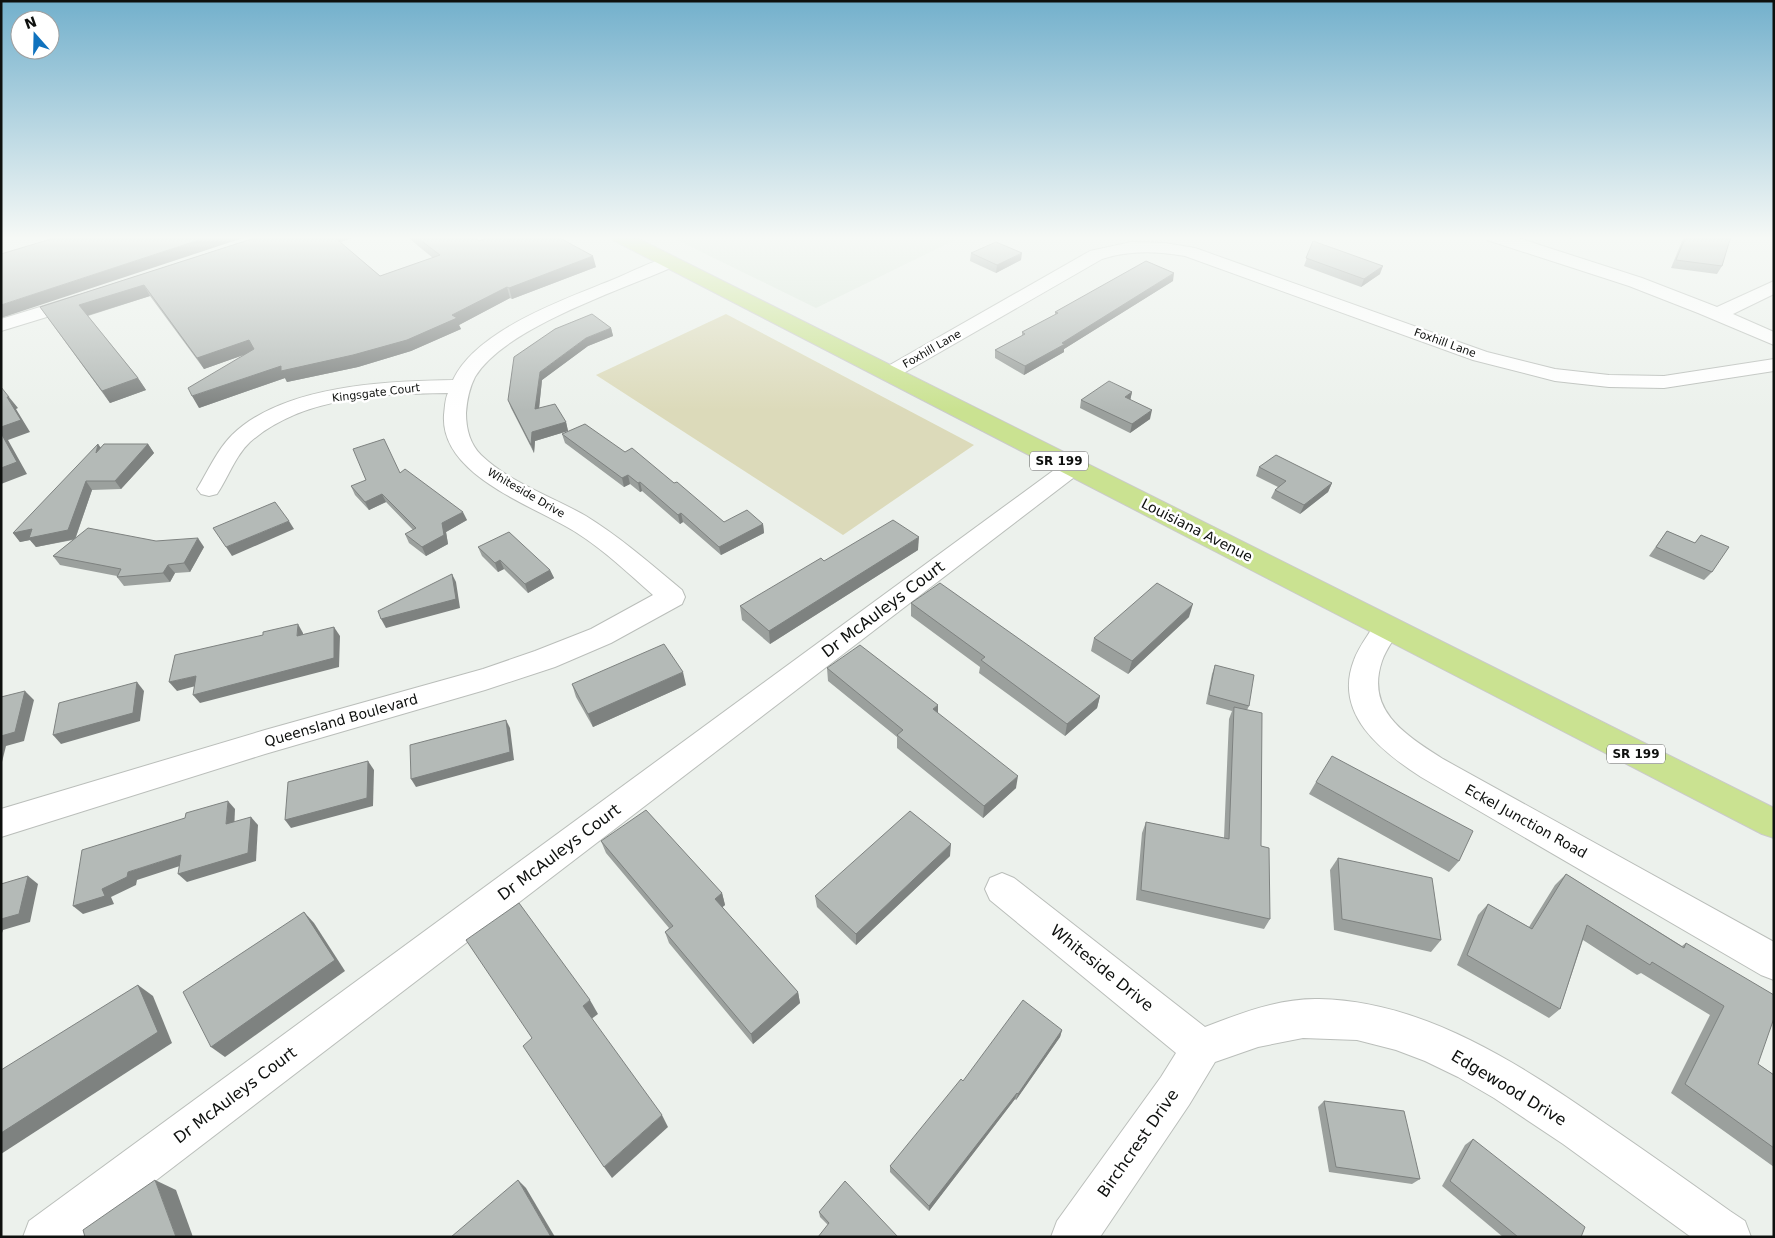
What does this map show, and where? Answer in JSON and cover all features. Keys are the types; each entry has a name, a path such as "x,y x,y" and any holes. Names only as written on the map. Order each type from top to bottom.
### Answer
{"main road":[{"name":"Louisiana Avenue","path":"731,294 1774,824"}],"street":[{"name":"Whiteside Drive","path":"596,294 525,325 489,350 474,364 460,386 456,397 454,414 456,436 465,451 479,466 587,528 619,551 672,596"},
{"name":"Foxhill Lane","path":"888,374 1028,294"},
{"name":"Foxhill Lane","path":"1306,294 1480,356 1555,375 1609,381 1664,382 1774,365"},
{"path":"1669,294 1719,313 1774,339"},
{"path":"1719,313 1761,294"},
{"path":"1,325 95,296"},
{"name":"Kingsgate Court","path":"209,490 234,448 266,420 283,412 324,400 376,390 460,386"},
{"name":"Dr McAuleys Court","path":"45,1237 1073,468"},
{"name":"Queensland Boulevard","path":"1,823 265,742 485,679 545,659 601,636 672,596"},
{"name":"Eckel Junction Road","path":"1387,627 1368,660 1362,682 1362,696 1369,712 1381,730 1401,748 1432,768 1774,962"},
{"name":"Whiteside Drive","path":"1002,889 1201,1048"},
{"name":"Edgewood Drive","path":"1201,1048 1235,1035 1290,1021 1316,1018 1361,1022 1397,1031 1454,1053 1512,1086 1572,1125 1730,1237"},
{"name":"Birchcrest Drive","path":"1073,1237 1201,1048"}],"shaded area":[{"path":"787,294 845,294 816,308"},
{"path":"726,314 974,445 843,535 596,375"}],"building":[{"path":"1,294 35,294 1,305"},
{"path":"81,294 115,294 79,305 138,378 102,391 40,307"},
{"path":"150,294 494,294 452,315 457,318 407,340 353,355 281,371 281,366 192,396 188,388 254,349 249,340 197,358"},
{"path":"1088,294 1141,294 1062,343 1065,344 1025,366 995,350 1025,334 1022,332 1058,313 1055,312"},
{"path":"592,314 611,328 586,338 540,372 535,409 555,404 566,422 532,432 531,445 508,400 514,357 555,329"},
{"path":"1109,381 1132,392 1125,397 1152,410 1132,424 1081,400"},
{"path":"1,387 9,397 7,397 21,420 1,427"},
{"path":"585,424 625,452 632,448 674,483 677,482 724,522 747,510 763,524 719,547 681,513 678,515 640,482 638,483 628,475 622,478 562,434"},
{"path":"1,433 17,462 1,468"},
{"path":"384,439 400,473 405,469 463,512 442,523 444,535 422,547 405,534 416,528 382,494 365,502 351,486 366,480 353,449"},
{"path":"98,444 96,453 104,444 148,444 115,481 86,481 68,530 29,538 32,529 13,533"},
{"path":"1276,455 1332,483 1304,505 1275,490 1286,481 1259,467"},
{"path":"275,502 289,521 226,547 213,528"},
{"path":"893,520 919,537 769,631 740,606 821,558 824,561"},
{"path":"88,528 156,541 198,538 184,563 168,565 163,573 117,577 121,569 53,556"},
{"path":"1667,531 1695,543 1701,535 1729,547 1712,572 1656,547"},
{"path":"509,532 550,570 525,584 500,560 495,563 478,547"},
{"path":"452,574 456,599 381,619 378,611"},
{"path":"940,583 1100,696 1067,724 981,660 985,657 911,603"},
{"path":"1157,583 1193,604 1132,661 1094,638"},
{"path":"298,624 297,636 334,627 334,658 193,695 196,676 169,682 175,655 263,635 263,632"},
{"path":"664,644 683,672 588,714 572,684"},
{"path":"860,645 938,705 933,709 1018,776 984,806 897,735 903,730 827,668"},
{"path":"1215,665 1254,675 1249,706 1209,695"},
{"path":"137,682 133,713 53,735 59,703"},
{"path":"25,691 15,732 1,736 1,697"},
{"path":"1234,707 1262,713 1261,846 1269,848 1270,919 1141,890 1146,822 1229,839"},
{"path":"506,720 510,752 411,779 410,745"},
{"path":"1332,756 1473,831 1459,861 1316,782"},
{"path":"368,761 367,798 285,820 288,782"},
{"path":"228,801 226,824 251,817 248,853 178,874 181,855 128,872 127,877 102,889 105,896 73,906 82,850 185,818 186,813"},
{"path":"646,810 722,893 715,899 798,992 751,1034 665,932 673,926 601,841"},
{"path":"910,811 951,844 856,934 815,896"},
{"path":"1338,858 1432,878 1441,940 1342,919"},
{"path":"1566,874 1684,948 1686,943 1774,995 1774,1018 1758,1064 1774,1075 1774,1148 1685,1084 1724,1006 1652,962 1650,965 1587,925 1560,1009 1467,955 1488,904 1532,929"},
{"path":"28,876 19,914 1,919 1,884"},
{"path":"519,903 590,1000 583,1006 662,1115 604,1167 523,1046 532,1038 466,940"},
{"path":"304,912 335,960 211,1047 183,992"},
{"path":"138,985 158,1032 1,1133 1,1070"},
{"path":"1023,1000 1062,1030 1018,1094 929,1206 890,1166 961,1079 963,1081"},
{"path":"1324,1101 1404,1111 1420,1179 1336,1167"},
{"path":"1473,1139 1585,1227 1581,1237 1518,1237 1450,1181"},
{"path":"155,1180 176,1237 85,1237 83,1230"},
{"path":"518,1180 551,1237 451,1237"},
{"path":"845,1181 898,1237 818,1237 829,1223 819,1212"}]}
